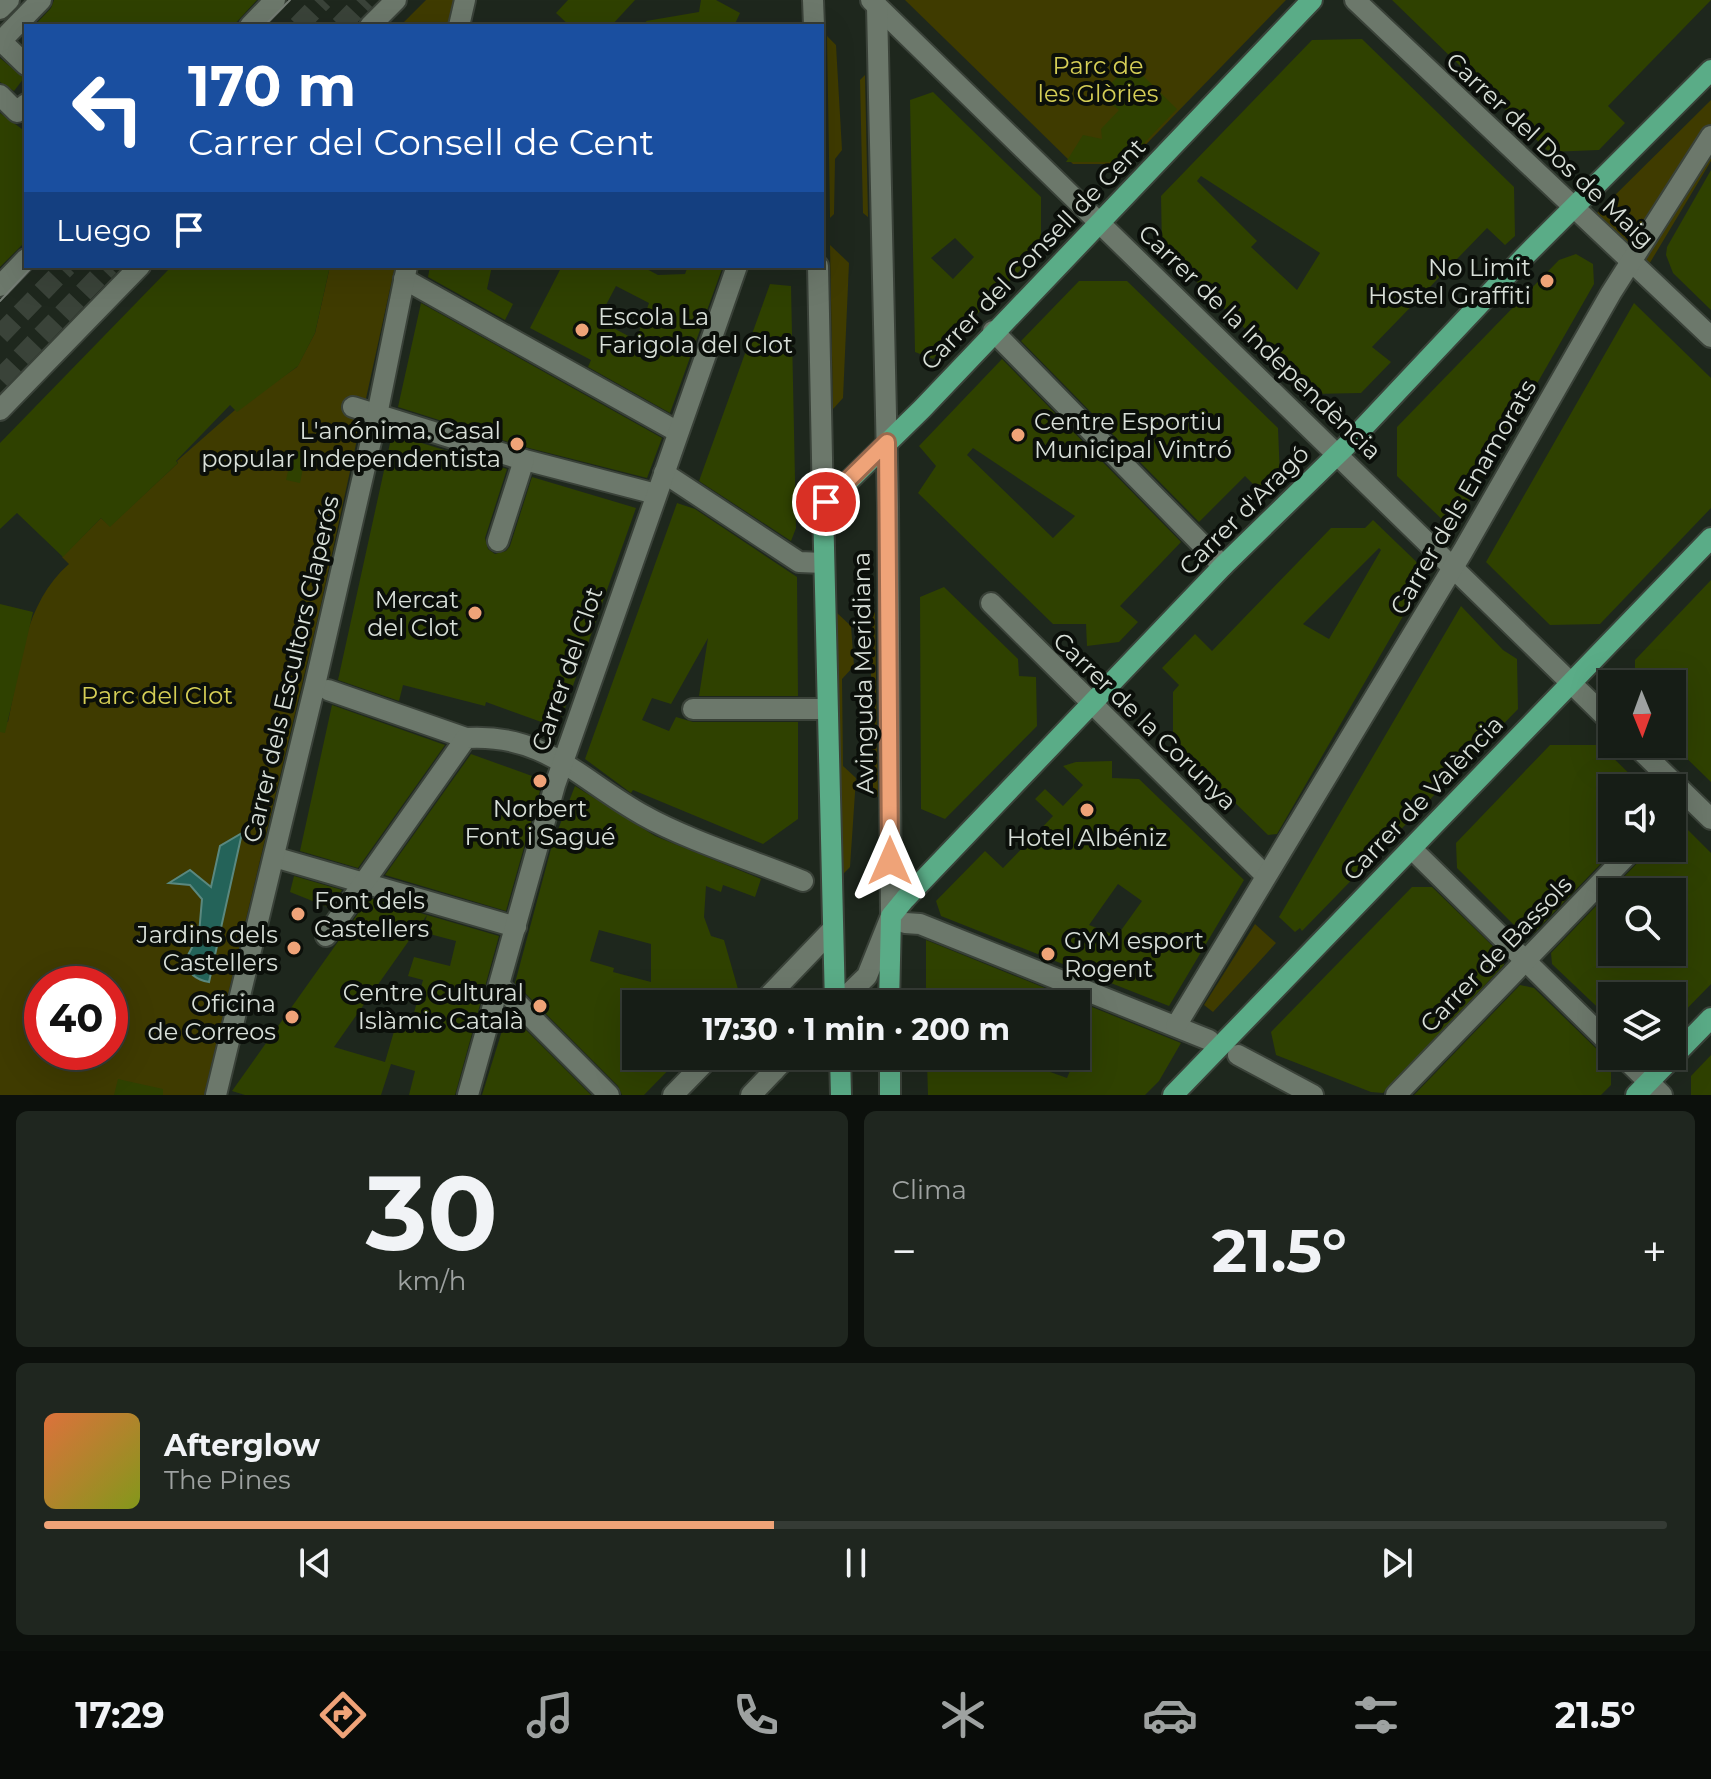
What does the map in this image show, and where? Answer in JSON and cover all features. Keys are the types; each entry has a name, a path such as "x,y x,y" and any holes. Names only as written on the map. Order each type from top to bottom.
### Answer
{"main road":[{"name":"Carrer del Consell de Cent","path":"823,506 1312,0"},
{"name":"Carrer d'Aragó","path":"898,920 1090,704 1711,70"},
{"name":"Avinguda Meridiana","path":"823,506 831,931 836,990"},
{"name":"Carrer de València","path":"1173,1095 1711,538"},
{"name":"Avinguda Meridiana","path":"890,990 898,920"},
{"path":"1649,1091 1711,1018"},
{"path":"840,1070 841,1095"},
{"path":"890,1070 890,1095"}],"street":[{"path":"0,9 9,0"},
{"path":"24,63 0,41 41,0"},
{"path":"252,24 275,0"},
{"path":"372,24 396,0"},
{"path":"459,24 465,0"},
{"path":"813,0 814,24"},
{"name":"Carrer del Dos de Maig","path":"1355,0 1711,337"},
{"name":"Carrer de la Independència","path":"874,3 1598,709"},
{"name":"Avinguda Meridiana","path":"874,3 898,920"},
{"path":"0,95 23,112"},
{"name":"Carrer dels Enamorats","path":"1176,1026 1452,567 1631,261 1711,136"},
{"path":"0,286 24,261"},
{"path":"0,410 138,268"},
{"name":"Carrer del Clot","path":"468,1095 501,987 541,827 736,268"},
{"name":"Avinguda Meridiana","path":"818,268 823,506"},
{"path":"405,272 678,432"},
{"name":"Carrer dels Escultors Claperós","path":"219,1089 377,415 405,272"},
{"path":"993,331 1223,566"},
{"path":"353,407 518,458 656,494"},
{"path":"492,540 518,458"},
{"path":"664,473 799,562 824,563"},
{"name":"Carrer de la Corunya","path":"991,603 1262,879"},
{"path":"328,690 396,714 463,743 497,736 563,760 643,815 803,881"},
{"path":"693,709 826,709"},
{"path":"326,936 463,743"},
{"path":"1645,758 1657,774"},
{"path":"1686,806 1711,819"},
{"path":"1412,849 1598,1032"},
{"path":"274,857 516,927"},
{"name":"Carrer de Bassols","path":"1396,1095 1620,862"},
{"path":"898,920 920,924 1209,1040"},
{"name":"Carrer d'Aragó","path":"852,990 867,976 898,920"},
{"path":"774,990 831,931"},
{"path":"501,987 609,1095"},
{"path":"1238,1055 1313,1095"},
{"path":"673,1095 697,1070"},
{"path":"751,1095 774,1070"},
{"path":"1633,1070 1649,1091"}],"green space":[{"path":"426,0 456,0 450,24 402,24"},
{"name":"Parc de les Glòries","path":"905,0 1286,0 1127,164 1073,164"},
{"path":"827,36 836,45 842,150 835,159 834,214 830,218"},
{"path":"865,75 868,217 863,213 860,80"},
{"path":"1711,100 1711,161 1648,266 1594,216"},
{"path":"830,245 849,263 843,398 833,409"},
{"name":"Parc del Clot","path":"330,268 395,268 319,613 204,1095 0,1095 0,721 8,722 33,616 42,597 69,564 62,557 101,518 110,526 235,410 297,367 315,333"},
{"path":"875,612 878,797 873,792 870,617"},
{"path":"837,613 851,626 854,666 842,679 843,766 856,778 850,867 841,876"},
{"path":"1255,924 1276,943 1213,1012 1204,1005"}],"water":[{"path":"242,833 209,982 204,981 190,973 185,961 199,934 202,899 190,885 169,883 190,870 211,887 220,846"}],"building":[{"path":"54,0 257,0 235,24 36,24 51,8"},
{"path":"568,0 635,0 613,24 568,24 556,13"},
{"path":"701,0 716,0 740,13 735,24 647,24 646,21 699,12"},
{"path":"1392,0 1711,0 1608,106 1625,123 1599,150 1549,152"},
{"path":"1362,39 1514,187 1515,236 1505,245 1487,228 1372,347 1391,362 1361,393 1312,394 1162,248 1161,196 1312,40","holes":["1201,176 1320,253 1297,290 1251,247 1257,241 1197,181"]},
{"path":"0,58 24,78 14,91 0,82"},
{"path":"1130,63 1177,109 1126,162 1066,162 1083,135 1102,139 1101,129 1119,110 1100,95"},
{"path":"933,92 1041,197 1041,249 933,359 915,352 910,100","holes":["955,238 974,257 953,279 931,258"]},
{"path":"0,113 24,131 24,243 0,267"},
{"path":"1711,170 1711,310 1673,273 1666,255 1667,247"},
{"path":"1576,254 1593,264 1594,284 1453,530 1397,476 1397,427 1559,260"},
{"path":"170,268 330,268 315,333 298,366 237,412 230,405 176,461 178,463 110,527 101,518 63,557 17,513 0,529 0,443"},
{"path":"430,268 492,268 487,289 513,304 505,320 428,277"},
{"path":"561,268 645,268 658,275 685,274 687,268 722,268 670,413 588,367 591,360 530,328","holes":["616,286 649,303 636,340 598,320"]},
{"path":"1079,281 1127,281 1278,428 1280,477 1263,494 1245,476 1199,522 1021,341"},
{"path":"770,284 791,286 796,528 791,541 699,481"},
{"path":"421,303 662,438 647,478 521,446 398,407"},
{"path":"1634,303 1711,378 1711,508 1600,624 1550,625 1486,562"},
{"path":"1002,359 1181,542 1120,606 1138,622 1119,642 1087,646 1086,624 1053,624 918,493 936,466 919,446","holes":["973,448 1075,516 1053,538 967,455"]},
{"path":"392,434 507,469 485,538 488,549 495,554 506,551 510,546 532,477 636,508 558,728 486,702 485,706 403,685 399,701 338,680"},
{"path":"293,450 306,453 300,483 286,480"},
{"path":"677,503 695,509 797,577 798,696 699,696 708,638 671,704 652,698 642,720 669,731 676,717 693,722 798,722 798,819 763,844 633,790 631,793 585,759"},
{"path":"1373,520 1428,573 1277,834 1268,835 1173,742 1173,692 1179,685 1162,668 1195,634 1212,651 1331,528 1365,528","holes":["1379,548 1381,550 1329,639 1303,624"]},
{"path":"1711,580 1711,782 1686,758 1686,670 1635,670 1635,660"},
{"path":"944,587 1018,659 1019,676 1036,677 1037,726 945,819 921,809 920,597"},
{"path":"0,604 33,612 5,733 0,732"},
{"path":"1461,606 1503,650 1517,659 1518,709 1302,931 1300,928 1295,932 1279,917"},
{"path":"332,705 445,745 358,868 300,851"},
{"path":"1550,745 1598,745 1598,758 1613,758 1630,774 1598,774 1598,862 1602,862 1534,933 1523,934 1457,868 1456,843"},
{"path":"471,754 543,780 506,911 385,875"},
{"path":"1112,761 1112,778 1139,779 1244,880 1169,1006 941,916 936,901 985,851 1003,868 1053,816 1035,799 1045,789 1063,806 1083,785 1063,766 1076,762","holes":["1118,884 1142,901 1117,936 1089,925"]},
{"path":"575,786 655,836 761,879 755,897 723,885 721,892 706,886 704,917 711,936 724,940 738,990 622,990 622,1070 668,1070 644,1095 622,1095 618,1086 515,983 552,845","holes":["599,930 651,944 651,982 613,972 614,968 590,961"]},
{"path":"1686,828 1711,853 1711,984 1686,1010 1686,982 1598,982 1598,1008 1552,964 1551,953 1598,904 1598,966 1686,966 1686,878 1623,878 1638,862 1686,862"},
{"path":"294,876 342,890 330,908 290,892"},
{"path":"1412,887 1432,887 1504,957 1504,965 1383,1093 1371,1092 1276,1055 1271,1032"},
{"path":"369,898 499,936 455,1095 409,1095 415,1071 391,1064 381,1095 245,1095 232,1091","holes":["427,915 422,932 456,941 450,966 414,957 408,976 423,980 409,1031 395,1028 385,1062 334,1047"]},
{"path":"926,940 1050,990 926,990"},
{"path":"1520,985 1534,988 1598,1050 1598,1070 1611,1070 1611,1085 1601,1095 1414,1095"},
{"path":"1090,1006 1181,1043 1159,1081 1145,1095 928,1095 927,1070 1045,1070 1067,1078 1070,1070 1090,1070"},
{"path":"515,1019 591,1095 482,1095 505,1021"},
{"path":"1711,1055 1711,1095 1691,1095 1691,1076"},
{"path":"118,1079 163,1089 163,1095 114,1095"}],"tunnel":[{"path":"300,24 323,0"},
{"path":"342,24 365,0"},
{"path":"0,335 65,268"},
{"path":"0,379 107,268"}],"tram line":[{"path":"266,24 290,0"},
{"path":"0,301 31,268"}],"place":[{"name":"No Limit Hostel Graffiti","path":"1547,281"},
{"name":"Escola La Farigola del Clot","path":"582,330"},
{"name":"Centre Esportiu Municipal Vintró","path":"1018,435"},
{"name":"L'anónima. Casal popular Independentista","path":"517,444"},
{"name":"Mercat del Clot","path":"475,613"},
{"name":"Norbert Font i Sagué","path":"540,781"},
{"name":"Hotel Albéniz","path":"1087,810"},
{"name":"Font dels Castellers","path":"298,914"},
{"name":"Jardins dels Castellers","path":"294,948"},
{"name":"GYM esport Rogent","path":"1048,954"},
{"name":"Centre Cultural Islàmic Català","path":"540,1006"},
{"name":"Oficina de Correos","path":"292,1017"}],"route":[{"path":"826,502 887,442 890,861"}]}
